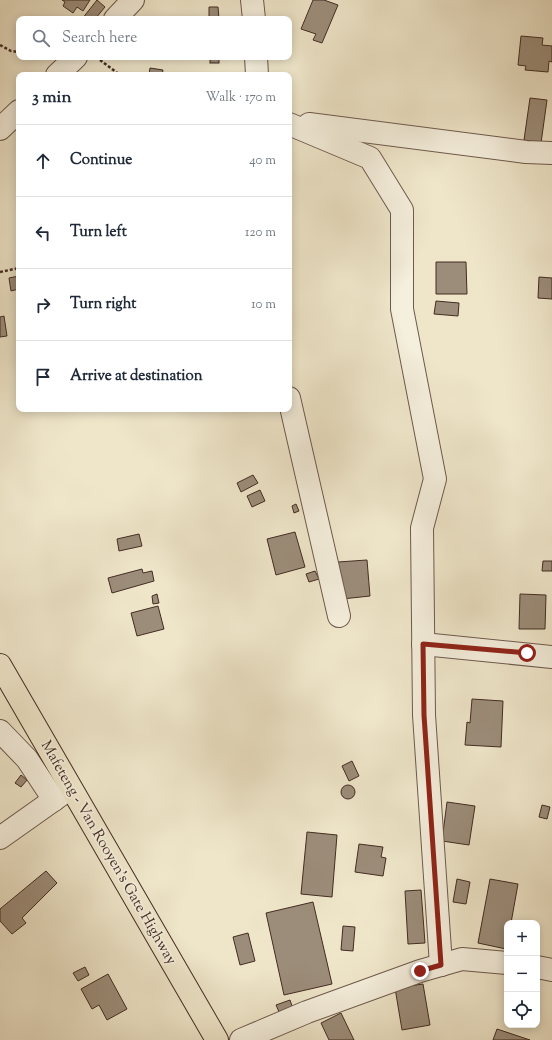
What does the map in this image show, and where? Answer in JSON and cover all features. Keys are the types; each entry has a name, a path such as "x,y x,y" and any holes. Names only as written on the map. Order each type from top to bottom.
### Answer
{"main road":[{"name":"Mafeteng - Van Rooyen's Gate Highway","path":"0,665 62,794 217,1040"}],"street":[{"path":"118,16 133,0"},
{"path":"252,0 254,16"},
{"path":"60,72 73,60"},
{"path":"256,60 257,72"},
{"path":"0,130 16,114"},
{"path":"292,123 526,152 552,153"},
{"path":"292,124 370,158 402,210 402,309 435,479 422,528 423,644 424,715 441,965"},
{"path":"292,411 339,616"},
{"path":"423,644 552,657"},
{"path":"0,731 62,794 0,838"},
{"path":"241,1040 307,1012 441,965 462,959 504,962"},
{"path":"540,968 552,970"}],"path":[{"path":"0,45 11,51 16,52"},
{"path":"100,60 116,72"},
{"path":"0,272 16,269"}],"building":[{"path":"62,0 90,0 83,11 77,7 73,13 63,6 65,2"},
{"path":"97,0 105,7 98,16 84,16"},
{"path":"313,0 324,0 338,5 322,43 313,40 316,34 301,29"},
{"path":"209,7 218,7 219,16 209,16"},
{"path":"521,36 543,38 542,45 552,46 552,62 549,61 548,72 525,70 526,66 518,65"},
{"path":"210,60 219,60 219,63 210,63"},
{"path":"150,68 163,70 163,72 149,72"},
{"path":"530,98 547,100 541,143 524,140"},
{"path":"436,262 466,262 467,294 436,294"},
{"path":"16,277 16,290 11,291 9,278"},
{"path":"539,277 552,278 552,299 538,298"},
{"path":"436,301 459,303 458,316 434,314"},
{"path":"4,316 7,336 0,337 0,317"},
{"path":"253,475 258,483 241,492 237,483"},
{"path":"260,490 265,501 252,507 247,496"},
{"path":"296,504 299,511 294,513 292,506"},
{"path":"295,532 305,567 276,575 267,539"},
{"path":"139,534 142,546 119,551 117,539"},
{"path":"367,560 370,596 342,599 338,562"},
{"path":"543,561 552,561 552,571 542,571"},
{"path":"142,569 143,573 152,571 154,581 112,593 108,578"},
{"path":"315,571 319,579 309,582 306,574"},
{"path":"157,594 159,603 153,604 152,596"},
{"path":"520,594 546,595 545,629 519,629"},
{"path":"158,606 164,629 137,636 131,613"},
{"path":"472,699 503,701 501,747 465,745 467,722 470,723"},
{"path":"352,761 359,776 349,781 342,766"},
{"path":"21,775 27,780 21,787 15,783"},
{"path":"345,785 351,785 355,789 355,795 351,799 345,799 341,795 341,789"},
{"path":"447,802 475,806 469,845 442,841"},
{"path":"542,805 550,807 547,819 539,817"},
{"path":"307,832 337,835 332,897 301,894"},
{"path":"359,844 383,847 381,857 386,858 383,876 355,872"},
{"path":"46,871 57,883 22,918 26,923 12,934 0,921 0,909"},
{"path":"457,879 470,882 466,904 453,902"},
{"path":"490,879 518,884 512,920 504,920 504,949 478,943"},
{"path":"421,890 425,943 408,944 405,891"},
{"path":"313,902 332,984 284,995 266,913"},
{"path":"343,926 355,927 353,951 341,950"},
{"path":"248,933 255,961 240,965 233,937"},
{"path":"85,967 89,975 78,981 73,973"},
{"path":"108,974 127,1009 107,1020 99,1005 92,1009 81,989"},
{"path":"423,984 430,1025 402,1030 395,988"},
{"path":"290,1000 293,1009 280,1014 276,1005"},
{"path":"341,1013 354,1040 329,1040 321,1023"},
{"path":"497,1029 530,1040 493,1040"}],"route":[{"path":"420,971 441,965 431,790 424,715 423,644 527,653"}]}
